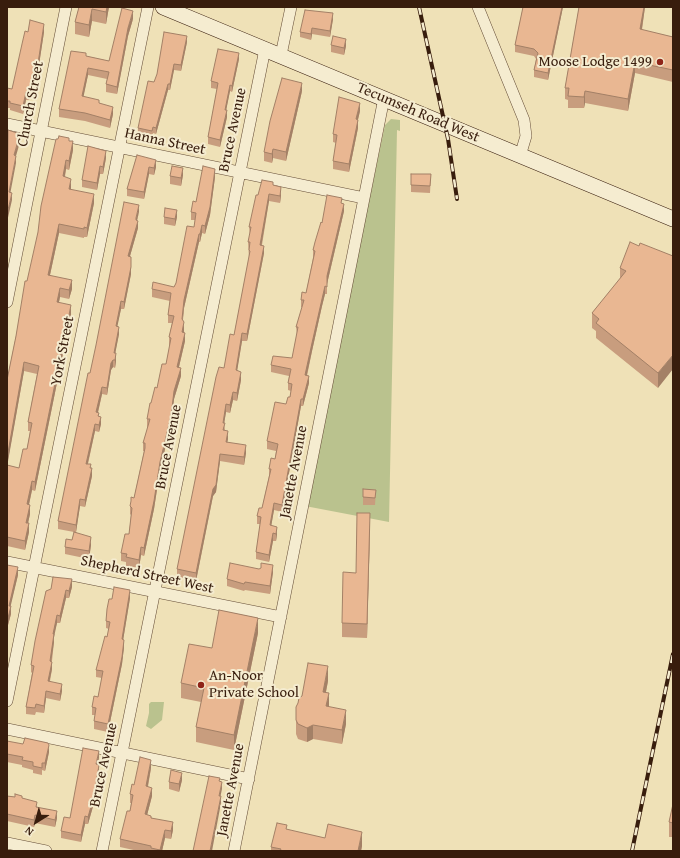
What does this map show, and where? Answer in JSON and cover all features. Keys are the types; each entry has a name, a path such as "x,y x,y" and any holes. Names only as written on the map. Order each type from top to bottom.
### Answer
{"main road":[{"name":"Tecumseh Road West","path":"164,7 520,156 673,218"}],"street":[{"name":"Church Street","path":"7,302 66,7"},
{"name":"York Street","path":"7,701 148,7"},
{"path":"281,55 291,7"},
{"path":"478,7 524,120 526,136 520,156"},
{"name":"Bruce Avenue","path":"102,851 265,49"},
{"name":"Janette Avenue","path":"234,851 384,98"},
{"name":"Hanna Street","path":"7,124 364,198"},
{"name":"Shepherd Street West","path":"7,562 281,618"},
{"path":"7,729 249,779"},
{"path":"7,843 46,851"}],"green space":[{"path":"391,119 400,120 400,131 397,130 389,522 305,506 385,125"},
{"path":"151,702 164,702 162,720 151,729 146,726 149,713 149,704"}],"building":[{"path":"79,7 107,7 106,12 92,9 89,25 75,22"},
{"path":"523,7 562,7 548,73 534,70 538,53 534,49 515,45"},
{"path":"579,7 644,7 640,29 673,37 673,70 635,62 628,99 585,91 584,97 568,96 569,88 565,88"},
{"path":"122,8 133,11 128,28 117,87 106,84 109,72 88,68 82,96 99,100 99,103 113,107 110,120 85,113 59,109 71,51 86,53 86,56 109,61"},
{"path":"305,10 333,13 330,31 312,28 311,34 300,32"},
{"path":"30,20 44,24 35,83 31,82 29,93 26,92 23,106 7,101 7,88 12,89 25,31 28,32"},
{"path":"164,32 187,36 181,65 174,64 170,84 168,84 156,128 153,127 152,131 138,128 148,81 154,82 157,74"},
{"path":"333,36 346,39 344,48 331,45"},
{"path":"218,49 239,53 232,86 230,85 225,110 227,110 220,140 208,137 218,83 211,81"},
{"path":"282,78 302,83 286,152 273,149 272,154 264,152 270,121"},
{"path":"339,97 360,103 349,164 333,161 337,135 333,134"},
{"path":"8,130 20,134 14,155 16,156 9,192 12,193 7,214"},
{"path":"59,136 69,138 69,141 73,141 69,161 66,160 63,176 71,179 69,189 94,194 87,228 84,227 84,229 59,224 48,275 72,280 69,290 60,288 57,302 71,305 35,482 32,481 27,504 30,505 26,523 29,523 25,541 7,537 7,465 19,468 23,449 27,449 32,423 28,422 39,366 24,362 7,458 7,380 25,281 27,281 38,232 41,206 56,139 58,139"},
{"path":"88,146 106,151 103,167 100,166 97,183 82,180"},
{"path":"137,155 156,160 154,168 149,167 144,192 127,189"},
{"path":"172,166 183,168 181,178 170,176"},
{"path":"203,166 215,169 210,207 205,226 202,225 199,234 184,300 182,319 184,322 182,332 185,333 177,367 181,368 174,391 171,416 160,462 154,501 144,548 141,547 139,560 126,557 127,554 121,553 125,534 129,534 132,508 130,506 131,497 134,498 145,448 145,443 143,443 150,419 147,419 150,403 155,387 157,388 162,364 166,364 171,338 169,337 174,316 168,315 171,293 152,289 153,282 174,287 176,283 187,226 194,227 196,213 191,212 193,201 196,202"},
{"path":"411,174 431,174 430,186 411,185"},
{"path":"262,180 273,182 273,185 281,187 280,196 269,194 260,245 264,246 247,334 242,333 236,370 241,372 237,393 233,392 230,405 226,404 223,423 225,423 223,430 228,431 226,442 246,445 244,457 220,454 216,485 213,489 196,573 177,569 216,377 219,367 224,368 230,334 234,335 250,251 250,242 248,242 251,227 249,227 256,195 258,195"},
{"path":"327,195 342,198 341,203 344,204 327,276 327,287 325,286 305,375 309,376 303,399 301,399 282,505 274,503 270,525 277,527 276,534 273,533 269,555 256,552 261,517 257,516 259,508 262,508 271,469 269,469 271,458 275,459 278,444 267,441 275,402 286,404 288,397 290,397 292,384 288,383 291,369 271,365 273,356 292,358 298,327 296,327 304,300 301,300 302,292 306,293 315,251 313,250 321,222 322,223"},
{"path":"124,202 139,205 136,218 138,221 128,256 131,257 131,267 124,302 121,301 116,326 119,327 114,353 116,353 115,360 111,363 107,388 102,387 96,412 99,413 98,416 101,417 99,425 95,424 86,464 91,464 90,468 92,468 85,500 80,499 76,525 58,521 88,373 90,373 96,345"},
{"path":"165,208 177,210 175,219 164,217"},
{"path":"630,242 639,246 640,243 673,256 673,355 658,373 596,323 599,319 592,313 626,271 620,268"},
{"path":"363,489 376,490 375,498 363,497"},
{"path":"357,513 370,513 367,624 342,623 343,572 356,573"},
{"path":"74,532 91,537 89,551 65,547 66,539 72,540"},
{"path":"230,563 259,569 261,568 261,563 273,565 270,586 245,582 244,584 227,579"},
{"path":"7,565 18,567 9,606 11,606 8,618 7,617"},
{"path":"53,577 72,579 69,591 66,590 60,616 57,615 50,661 52,662 48,681 62,684 60,694 46,691 44,706 36,704 35,708 26,707 34,666 31,665 35,641 46,591 51,589"},
{"path":"114,587 130,590 122,639 124,640 122,657 108,724 94,721 96,708 92,707 94,696 98,697 103,671 96,670 105,636 107,637 110,622 106,621 107,609 109,599 112,599"},
{"path":"219,610 258,618 234,735 196,727 204,688 181,683 189,644 212,648"},
{"path":"308,663 328,666 323,692 329,693 326,706 346,710 342,730 313,725 307,728 298,724 296,720 296,707 299,698 302,696"},
{"path":"25,738 48,743 49,745 45,763 42,763 42,768 33,766 33,762 22,760 23,757 7,754 7,741 23,744"},
{"path":"83,748 99,751 96,764 99,765 94,796 88,817 85,816 81,835 61,831 64,817 70,818"},
{"path":"140,757 151,760 146,786 152,788 145,814 151,816 151,818 173,822 171,831 165,830 160,850 151,848 151,846 120,839 127,811 130,811 133,795 130,794 132,784 134,785"},
{"path":"171,770 182,773 179,784 169,782"},
{"path":"209,776 220,778 219,781 222,782 219,796 221,796 210,851 193,851"},
{"path":"15,794 22,796 22,798 37,802 36,807 57,811 55,820 35,815 34,820 7,814 7,796 15,797"},
{"path":"673,804 673,823 669,822"},
{"path":"277,823 287,825 286,829 325,838 328,824 362,832 358,851 280,851 281,849 271,847"}],"railway":[{"path":"419,7 448,139 457,199"},
{"path":"632,851 673,654"}],"place":[{"name":"Moose Lodge 1499","path":"660,62"},
{"name":"An-Noor Private School","path":"201,685"}]}
